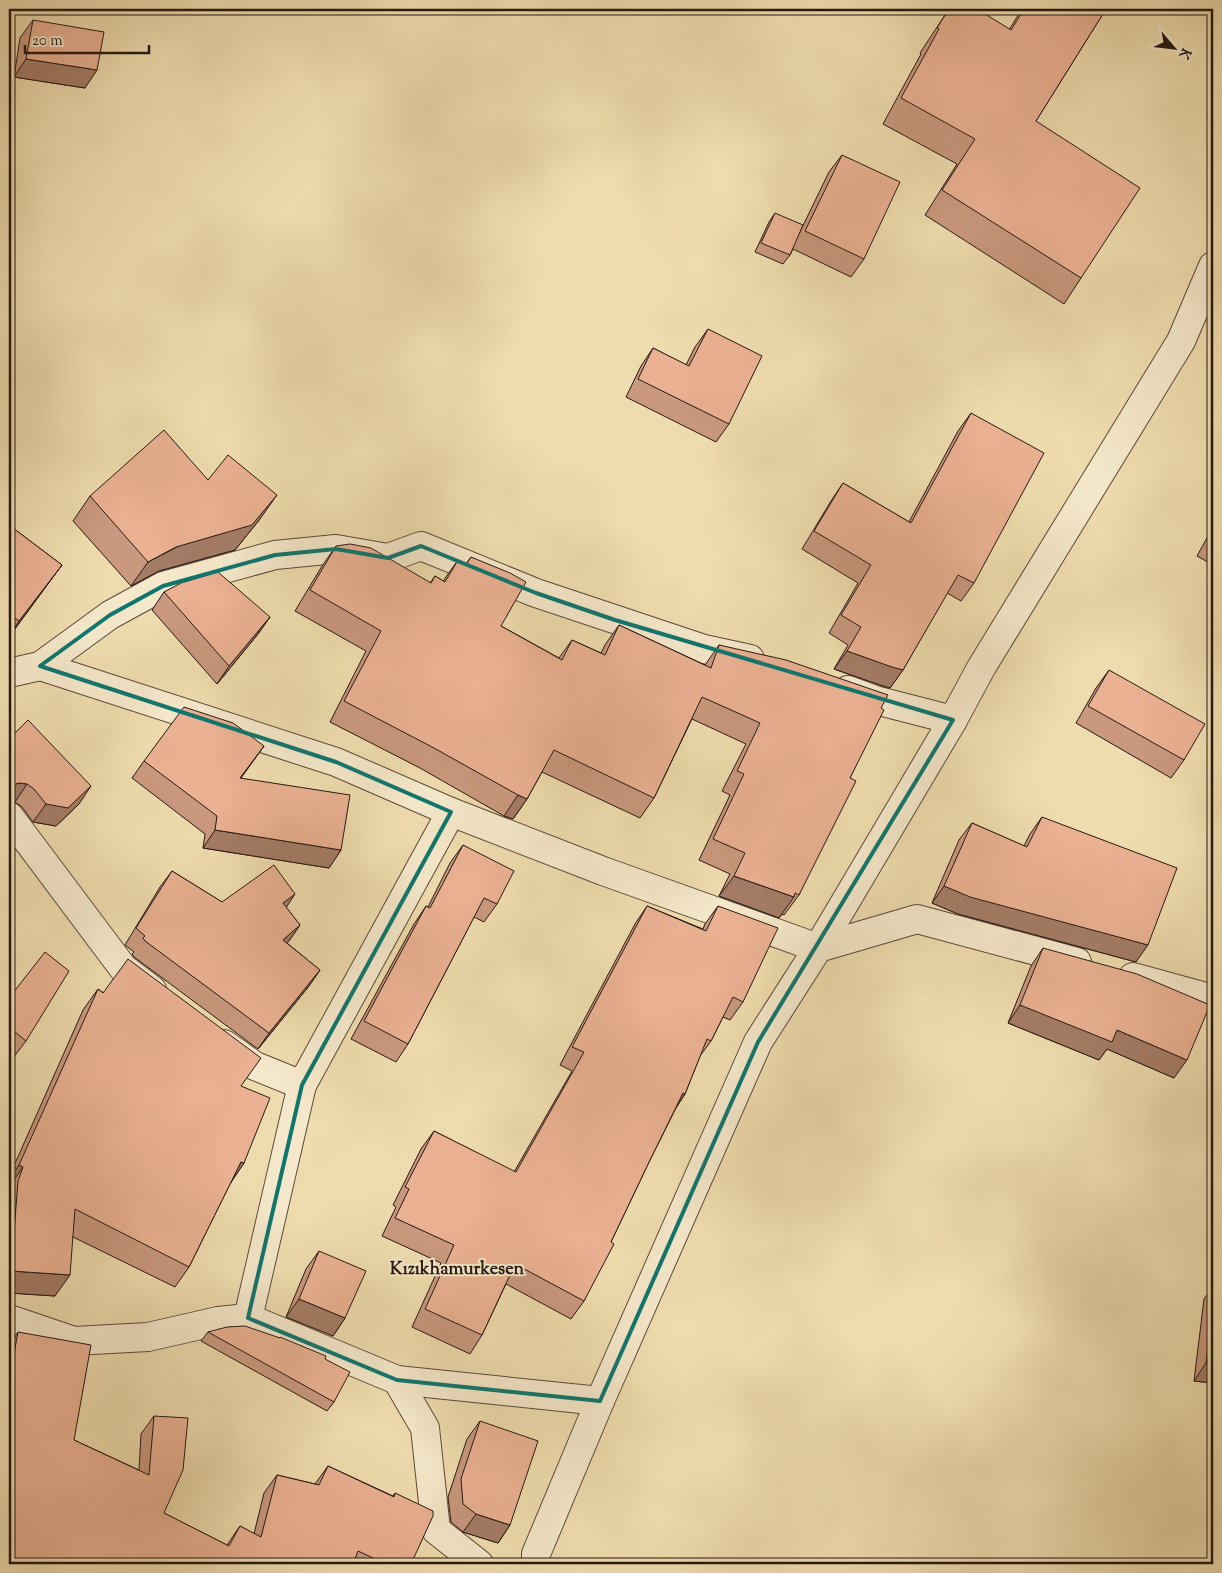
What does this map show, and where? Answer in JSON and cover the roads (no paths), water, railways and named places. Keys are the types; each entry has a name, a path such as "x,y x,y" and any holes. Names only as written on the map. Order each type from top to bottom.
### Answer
{"street":[{"path":"536,1564 536,1554 600,1401 758,1042 818,948 953,720 981,668 1181,341 1213,266"},
{"path":"9,673 40,666 110,616 163,586 275,555 336,549 388,558 420,546 554,599 704,649 776,665"},
{"path":"40,666 336,762 451,812 603,871 818,948 918,919 1213,999"},
{"path":"821,681 875,700 953,720"},
{"path":"248,1318 302,1085 451,812"},
{"path":"9,816 123,968 169,1002"},
{"path":"208,1031 254,1066 302,1085"},
{"path":"9,1319 74,1341 148,1337 218,1321 248,1318 397,1380 600,1401"},
{"path":"397,1380 425,1428 436,1530 479,1564"}],"district":[{"name":"Kızıkhamurkesen","path":"457,1268"}]}
